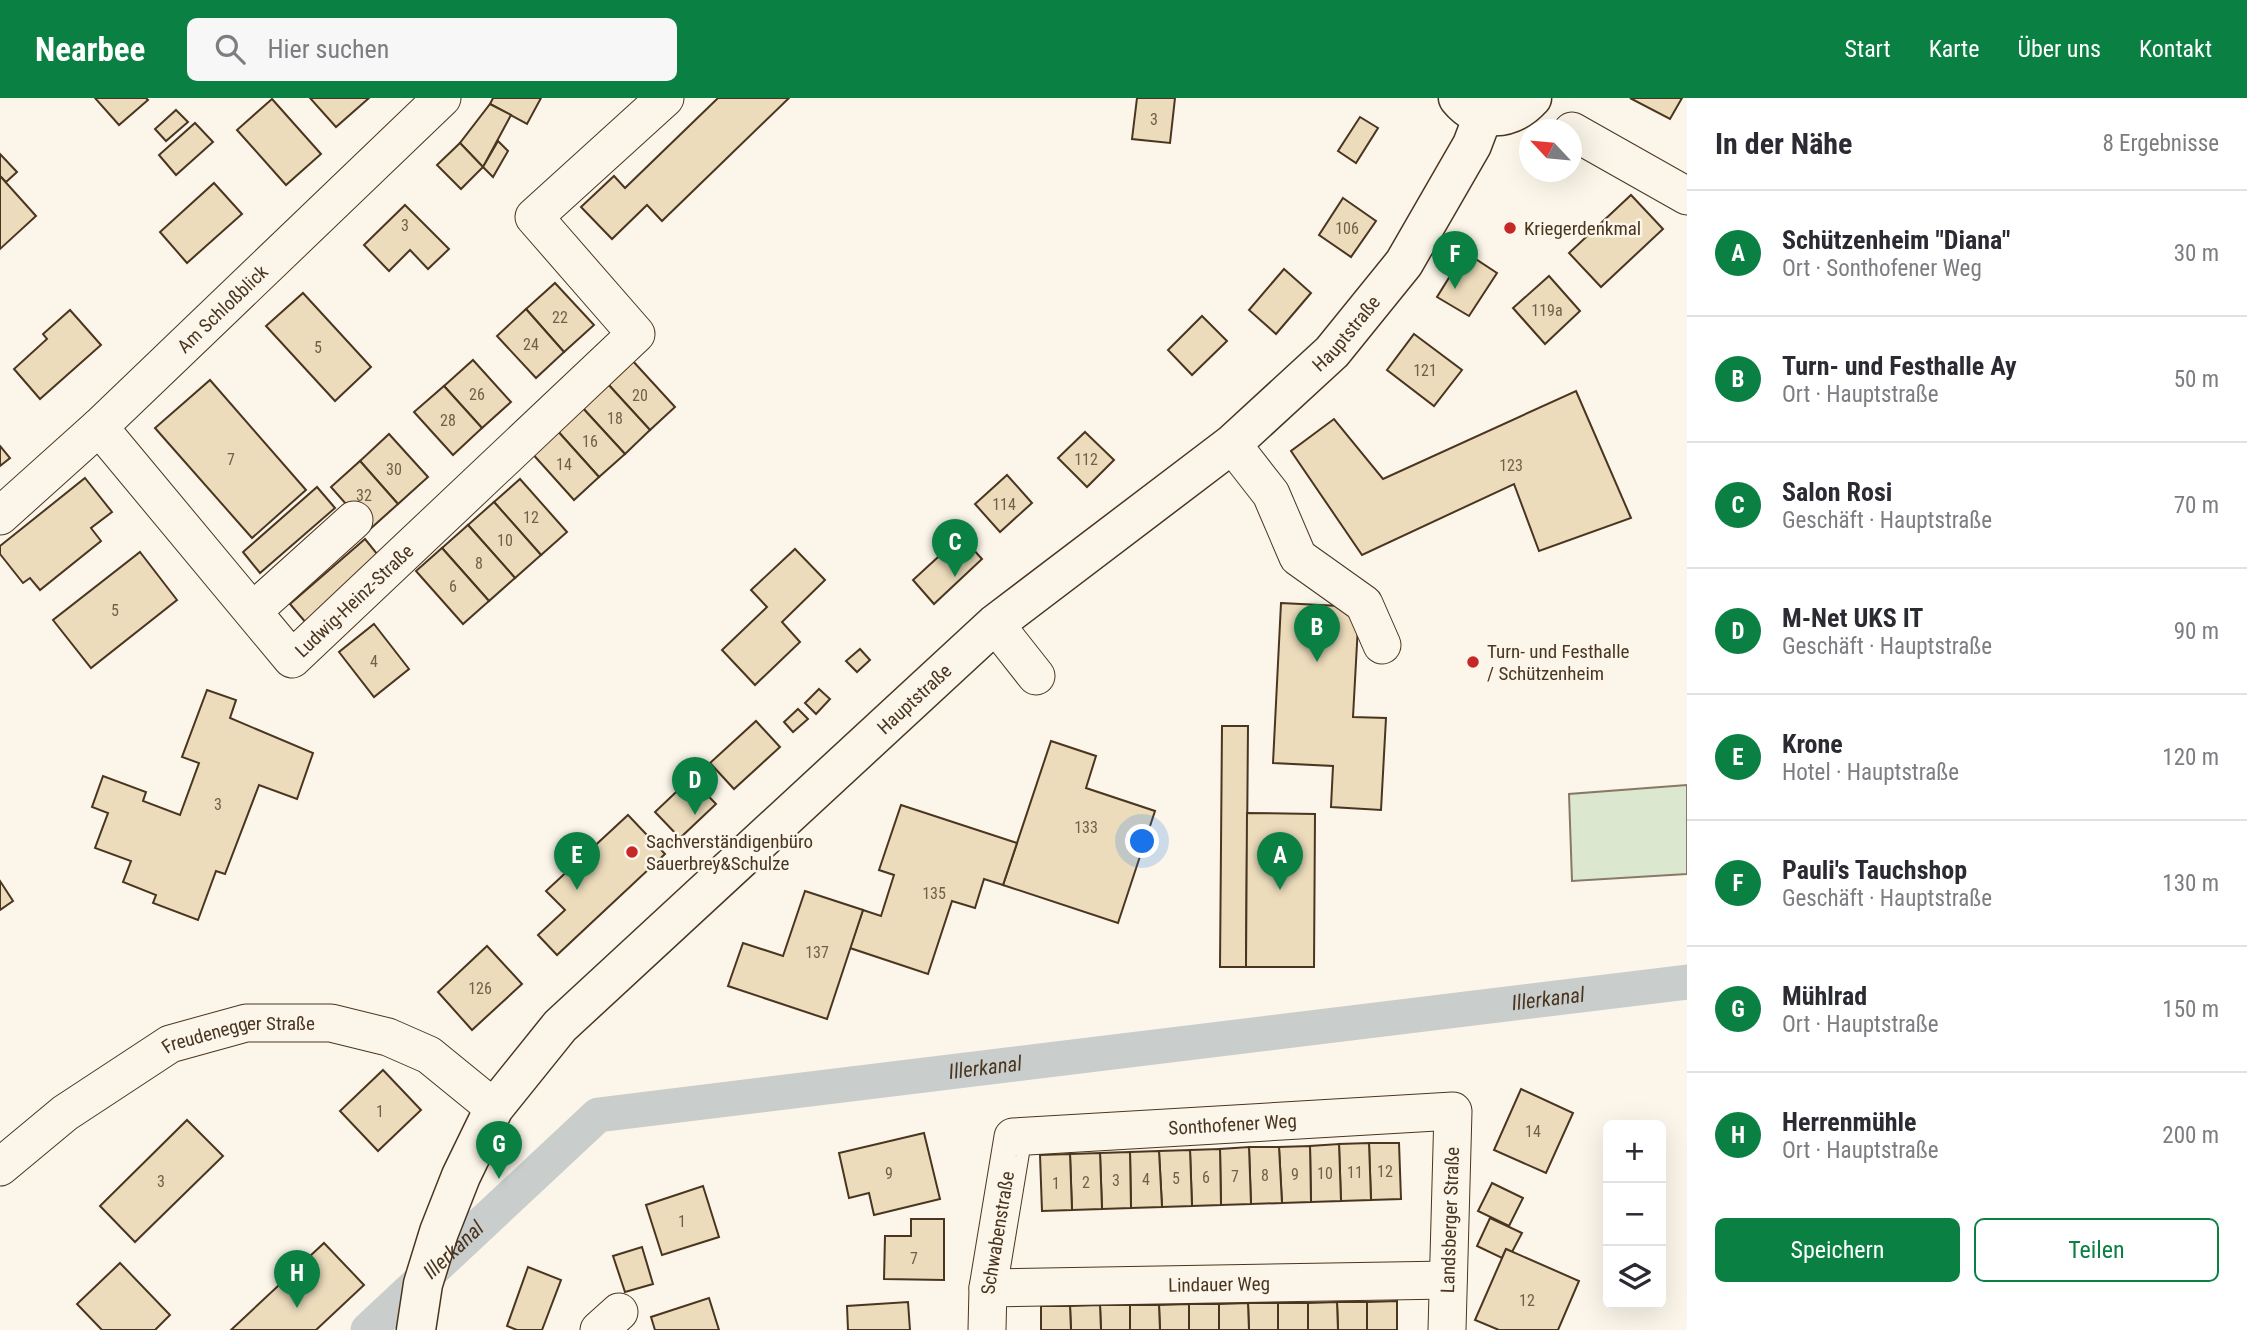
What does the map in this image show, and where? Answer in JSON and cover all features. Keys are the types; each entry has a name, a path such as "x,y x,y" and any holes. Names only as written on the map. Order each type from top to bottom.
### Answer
{"main road":[{"path":"1470,107 1508,116 1521,110 1532,98"},
{"name":"Hauptstraße","path":"416,1330 423,1284 439,1232 461,1176 494,1108 560,1026 995,624 1232,444 1332,352 1391,282 1472,145 1470,107"}],"street":[{"name":"Am Schloßblick","path":"0,516 99,427 442,98"},
{"name":"Ludwig-Heinz-Straße","path":"99,427 292,659 636,334 534,217 665,98"},
{"path":"1532,98 1557,119"},
{"path":"1582,137 1687,196"},
{"path":"1232,444 1271,494 1298,557 1364,604 1382,645"},
{"path":"253,611 355,520"},
{"path":"995,624 1037,676"},
{"name":"Freudenegger Straße","path":"0,1167 65,1113 170,1044 246,1023 331,1023 388,1037 429,1055 494,1108"},
{"name":"Sonthofener Weg","path":"1013,1137 1452,1111"},
{"name":"Landsberger Straße","path":"1447,1330 1452,1111"},
{"name":"Schwabenstraße","path":"988,1330 988,1288 1013,1137"},
{"name":"Lindauer Weg","path":"988,1288 1448,1280"}],"green space":[{"path":"1687,785 1687,874 1572,881 1569,794"}],"building":[{"path":"95,98 146,98 148,100 119,125"},
{"path":"310,98 369,98 336,127"},
{"path":"493,98 541,98 527,124 490,104"},
{"path":"718,98 789,98 662,221 647,205 612,239 581,207 614,176 625,188"},
{"path":"1137,98 1175,98 1170,143 1132,139"},
{"path":"1630,98 1682,98 1670,119"},
{"path":"272,99 321,154 286,185 237,130"},
{"path":"490,104 511,115 483,167 460,143"},
{"path":"176,110 188,122 166,141 155,129"},
{"path":"1360,117 1378,128 1356,163 1338,151"},
{"path":"195,123 213,142 176,175 159,155"},
{"path":"498,141 508,151 493,177 483,167"},
{"path":"460,143 483,167 461,189 437,165"},
{"path":"0,154 17,172 6,182 0,176"},
{"path":"0,176 36,216 0,249"},
{"path":"214,183 242,214 187,263 160,232"},
{"path":"1631,195 1663,229 1601,287 1569,253"},
{"path":"1343,198 1376,221 1351,257 1319,235"},
{"path":"405,205 449,249 428,269 410,250 389,271 364,245"},
{"path":"1465,252 1497,273 1469,316 1437,297"},
{"path":"1284,269 1311,293 1276,334 1249,310"},
{"path":"1549,276 1580,311 1545,344 1513,308"},
{"path":"555,283 594,325 564,352 526,309"},
{"path":"303,293 371,367 335,401 266,326"},
{"path":"526,309 564,352 536,378 497,336"},
{"path":"70,310 101,345 40,399 14,369 47,339 43,334"},
{"path":"1202,316 1227,341 1192,375 1168,350"},
{"path":"1414,334 1462,370 1434,406 1387,370"},
{"path":"631,359 675,407 650,430 606,382"},
{"path":"473,360 511,402 482,428 444,386"},
{"path":"210,380 306,490 252,538 155,428"},
{"path":"606,382 650,430 625,454 580,405"},
{"path":"444,386 482,428 453,455 414,412"},
{"path":"1576,391 1631,518 1539,551 1514,484 1362,555 1291,451 1334,419 1383,479"},
{"path":"580,405 625,454 599,477 555,428"},
{"path":"555,428 599,477 574,500 530,451"},
{"path":"1085,432 1114,460 1087,487 1058,458"},
{"path":"389,434 428,477 398,504 360,461"},
{"path":"0,446 10,458 0,466"},
{"path":"360,461 398,504 369,530 331,487"},
{"path":"1007,475 1032,503 1000,532 975,504"},
{"path":"85,478 112,512 91,528 101,541 40,590 30,578 23,583 0,554 0,546"},
{"path":"520,479 567,532 541,555 494,502"},
{"path":"317,487 335,508 260,573 243,552"},
{"path":"494,502 541,555 515,578 468,525"},
{"path":"468,525 515,578 489,601 442,548"},
{"path":"961,536 982,559 934,604 913,580"},
{"path":"365,539 382,560 307,624 290,604"},
{"path":"442,548 489,601 463,624 416,571"},
{"path":"795,549 825,580 782,622 800,642 755,685 722,650 767,607 751,590"},
{"path":"140,552 177,600 91,668 53,620"},
{"path":"1281,603 1359,607 1353,717 1386,718 1381,810 1331,807 1333,766 1273,763"},
{"path":"374,624 409,669 374,697 339,652"},
{"path":"860,649 870,660 857,672 846,661"},
{"path":"819,689 830,699 816,714 805,703"},
{"path":"207,690 236,700 230,718 313,753 297,799 259,785 225,874 216,871 198,920 153,903 156,895 123,882 131,861 95,848 108,813 92,807 103,776 146,792 143,801 180,815 199,763 182,757"},
{"path":"798,709 808,719 793,732 784,722"},
{"path":"756,721 780,747 734,789 710,763"},
{"path":"1222,726 1248,726 1246,967 1220,967"},
{"path":"1051,741 1096,756 1086,788 1155,811 1118,923 1003,885"},
{"path":"691,778 716,804 680,838 655,812"},
{"path":"901,805 1017,843 1003,885 984,879 975,908 952,901 928,974 850,948 863,910 881,916 894,875 879,870"},
{"path":"1247,813 1315,814 1314,967 1246,967"},
{"path":"628,815 665,854 557,955 538,935 565,910 546,891"},
{"path":"0,881 13,901 0,910"},
{"path":"805,891 863,910 827,1019 728,986 743,943 783,956"},
{"path":"487,946 522,984 472,1030 438,992"},
{"path":"383,1070 421,1110 378,1151 340,1111"},
{"path":"1521,1089 1573,1113 1546,1173 1494,1150"},
{"path":"187,1120 223,1156 135,1242 100,1206"},
{"path":"924,1133 940,1199 874,1215 869,1193 849,1198 839,1153"},
{"path":"1369,1143 1399,1143 1401,1199 1371,1200"},
{"path":"1369,1143 1371,1200 1341,1201 1339,1144"},
{"path":"1339,1144 1341,1201 1311,1202 1310,1146"},
{"path":"1310,1146 1311,1202 1282,1203 1279,1147"},
{"path":"1249,1147 1279,1147 1282,1203 1251,1204"},
{"path":"1249,1147 1251,1204 1221,1205 1220,1149"},
{"path":"1220,1149 1221,1205 1192,1206 1190,1150"},
{"path":"1190,1150 1192,1206 1162,1207 1159,1151"},
{"path":"1159,1151 1162,1207 1131,1208 1130,1152"},
{"path":"1130,1152 1131,1208 1102,1209 1100,1153"},
{"path":"1100,1153 1102,1209 1072,1210 1070,1154"},
{"path":"1070,1154 1072,1210 1042,1211 1040,1155"},
{"path":"1492,1183 1523,1198 1509,1226 1478,1211"},
{"path":"703,1186 719,1237 662,1255 646,1205"},
{"path":"1490,1218 1522,1233 1512,1252 1506,1249 1502,1258 1477,1246"},
{"path":"911,1219 944,1219 944,1280 884,1279 885,1236 911,1236"},
{"path":"324,1243 364,1285 316,1330 231,1330"},
{"path":"642,1247 653,1284 625,1292 613,1256"},
{"path":"1506,1249 1579,1281 1558,1330 1499,1330 1475,1320"},
{"path":"120,1263 170,1315 155,1330 102,1330 77,1304"},
{"path":"528,1267 561,1280 542,1330 517,1330 507,1326"},
{"path":"709,1298 719,1330 655,1330 651,1317"},
{"path":"1397,1301 1397,1330 1367,1330 1367,1302"},
{"path":"908,1302 910,1330 848,1330 847,1306"},
{"path":"1337,1302 1367,1302 1367,1330 1338,1330"},
{"path":"1337,1302 1338,1330 1308,1330 1308,1303"},
{"path":"1248,1303 1278,1303 1278,1330 1249,1330"},
{"path":"1248,1303 1249,1330 1219,1330 1219,1304"},
{"path":"1278,1303 1308,1303 1308,1330 1278,1330"},
{"path":"1189,1304 1219,1304 1219,1330 1189,1330"},
{"path":"1189,1304 1189,1330 1160,1330 1159,1305"},
{"path":"1100,1305 1130,1305 1130,1330 1101,1330"},
{"path":"1100,1305 1101,1330 1071,1330 1070,1306"},
{"path":"1130,1305 1159,1305 1160,1330 1130,1330"},
{"path":"1041,1306 1070,1306 1071,1330 1041,1330"}],"waterway":[{"name":"Illerkanal","path":"368,1330 598,1115 1687,982"}],"place":[{"name":"Kriegerdenkmal","path":"1510,228"},
{"name":"Pauli's Tauchshop","path":"1455,289"},
{"name":"Salon Rosi","path":"955,577"},
{"name":"Turn- und Festhalle Ay","path":"1317,662"},
{"name":"Turn- und Festhalle / Schützenheim","path":"1473,662"},
{"name":"M-Net UKS IT","path":"695,815"},
{"name":"Sachverständigenbüro Sauerbrey&Schulze","path":"632,852"},
{"name":"Krone","path":"577,890"},
{"name":"Schützenheim \"Diana\"","path":"1280,890"},
{"name":"Mühlrad","path":"499,1179"},
{"name":"Herrenmühle","path":"297,1308"}]}
